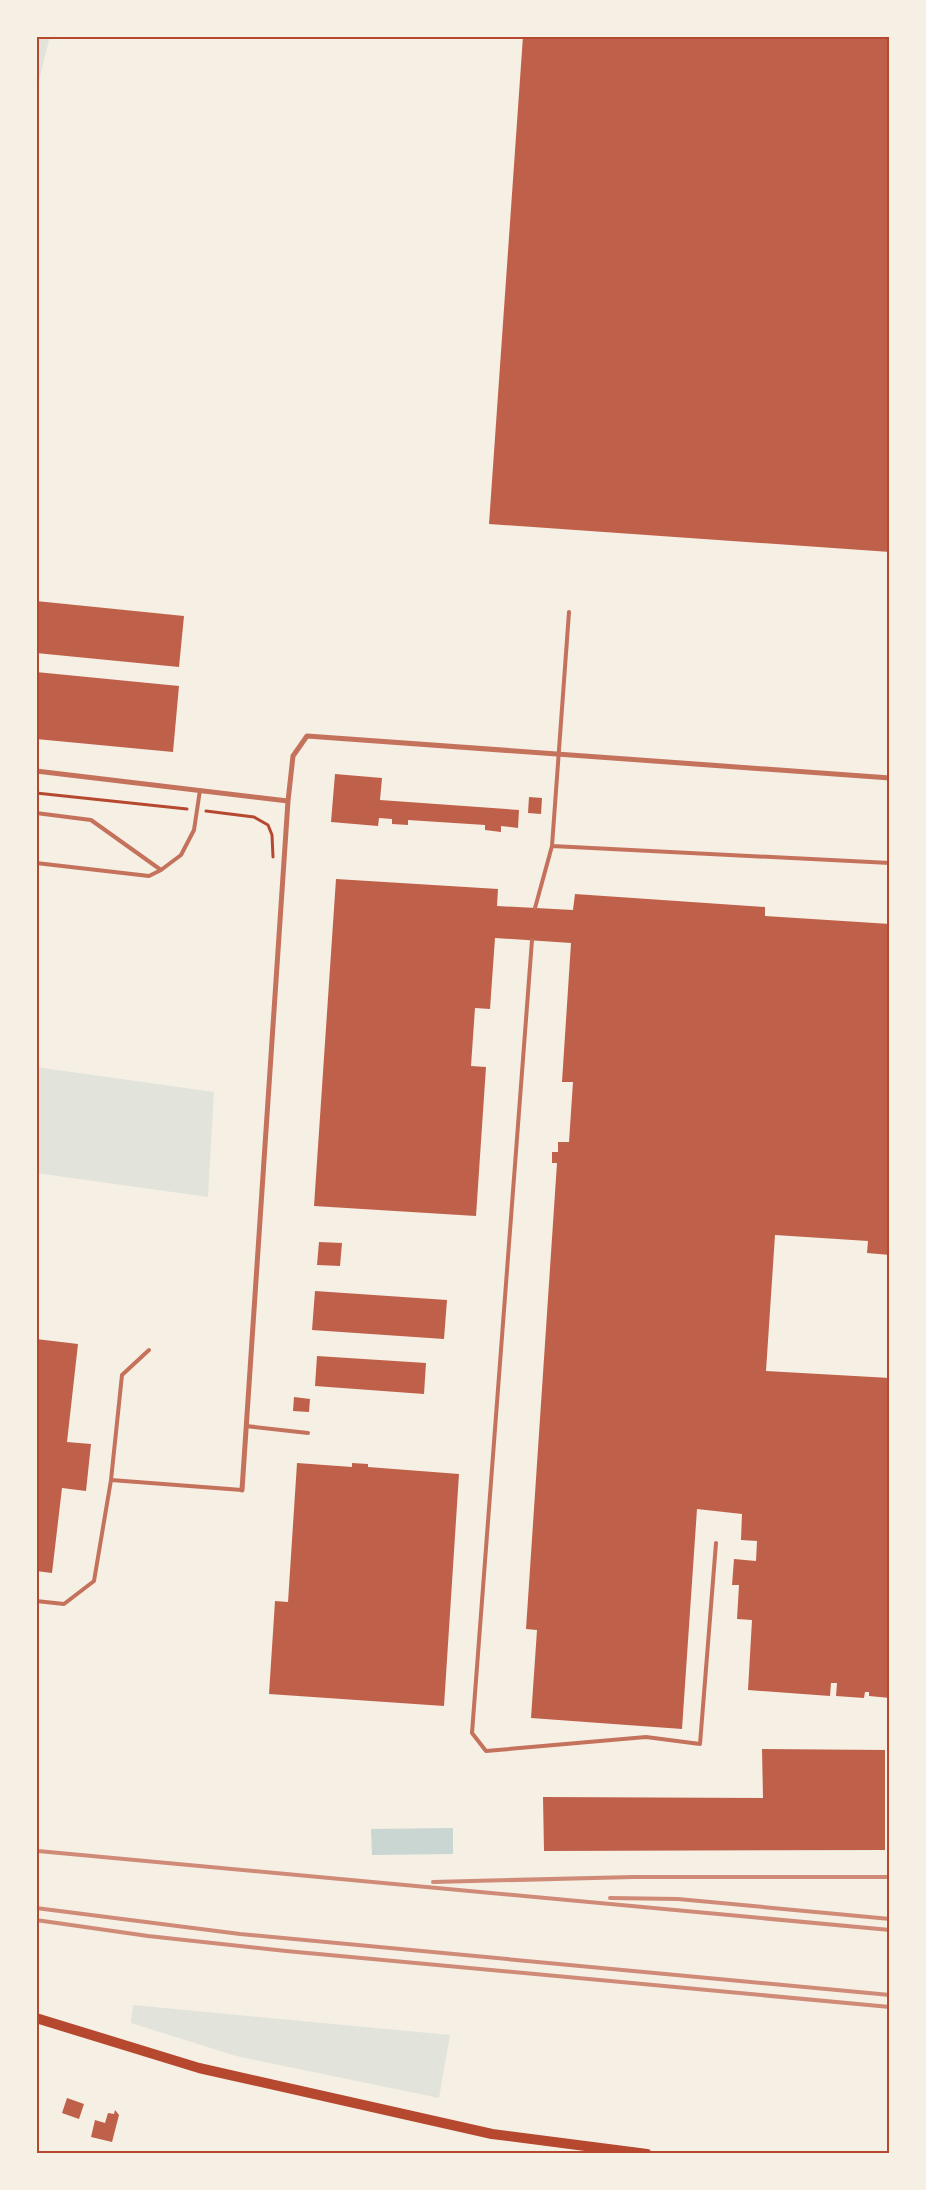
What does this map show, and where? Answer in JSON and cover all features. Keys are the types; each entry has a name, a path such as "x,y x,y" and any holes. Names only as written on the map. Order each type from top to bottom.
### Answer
{"main road":[{"path":"36,2018 199,2068 492,2134 647,2154"}],"street":[{"path":"242,1490 288,801 293,756 307,736 890,778"},
{"path":"36,771 288,801"}],"lane":[{"path":"535,908 552,846 569,612"},
{"path":"36,864 149,876 161,870 181,855 194,830 200,790"},
{"path":"36,813 91,820 161,870"},
{"path":"552,846 890,864"},
{"path":"532,940 472,1733 486,1751 646,1738 700,1744 716,1543"},
{"path":"36,1600 64,1604 94,1581 111,1480 122,1375 149,1350"},
{"path":"246,1426 308,1433"},
{"path":"111,1480 242,1490"}],"path":[{"path":"36,793 254,817 268,825 272,835 272,857 285,858"}],"shaded area":[{"path":"36,36 50,36 36,93"},
{"path":"36,1067 214,1092 208,1197 36,1173"},
{"path":"453,1828 453,1854 372,1855 371,1829"},
{"path":"133,2005 450,2035 439,2098 236,2056 131,2023"}],"building":[{"path":"523,36 890,36 890,552 489,524"},
{"path":"36,601 184,616 179,667 36,653"},
{"path":"36,672 179,686 173,752 36,739"},
{"path":"335,774 382,778 380,800 519,810 518,828 501,826 501,832 485,830 485,825 408,820 408,825 392,824 392,819 379,818 378,826 331,822"},
{"path":"529,797 542,798 541,814 528,813"},
{"path":"336,879 498,889 497,906 573,910 575,894 765,907 765,916 890,924 890,1255 867,1253 868,1241 775,1235 766,1371 890,1378 890,1698 869,1696 869,1692 865,1692 864,1698 836,1696 837,1683 831,1683 830,1696 748,1690 752,1620 737,1619 739,1585 732,1585 734,1559 756,1561 757,1541 741,1540 742,1514 697,1509 682,1729 531,1718 537,1630 526,1629 557,1163 552,1163 552,1152 558,1152 558,1142 569,1142 573,1082 562,1082 571,943 495,938 490,1009 475,1008 471,1066 486,1067 476,1216 314,1206"},
{"path":"319,1242 342,1243 340,1266 317,1265"},
{"path":"315,1291 447,1300 444,1339 312,1330"},
{"path":"36,1339 78,1344 67,1442 91,1444 86,1491 62,1488 52,1573 36,1571"},
{"path":"317,1356 426,1363 424,1394 315,1386"},
{"path":"294,1397 310,1399 309,1412 293,1411"},
{"path":"297,1463 352,1467 352,1463 368,1464 368,1467 459,1474 444,1706 269,1694 275,1601 288,1602"},
{"path":"762,1749 885,1750 885,1850 544,1851 543,1797 763,1798"},
{"path":"67,2098 84,2104 79,2119 62,2113"},
{"path":"115,2110 119,2115 112,2142 91,2137 95,2120 105,2123 108,2113 114,2114"}],"railway":[{"path":"38,1851 890,1930"},
{"path":"433,1882 633,1877 890,1877"},
{"path":"610,1898 678,1899 890,1919"},
{"path":"36,1908 240,1934 890,1995"},
{"path":"36,1920 148,1936 286,1951 890,2007"}]}
